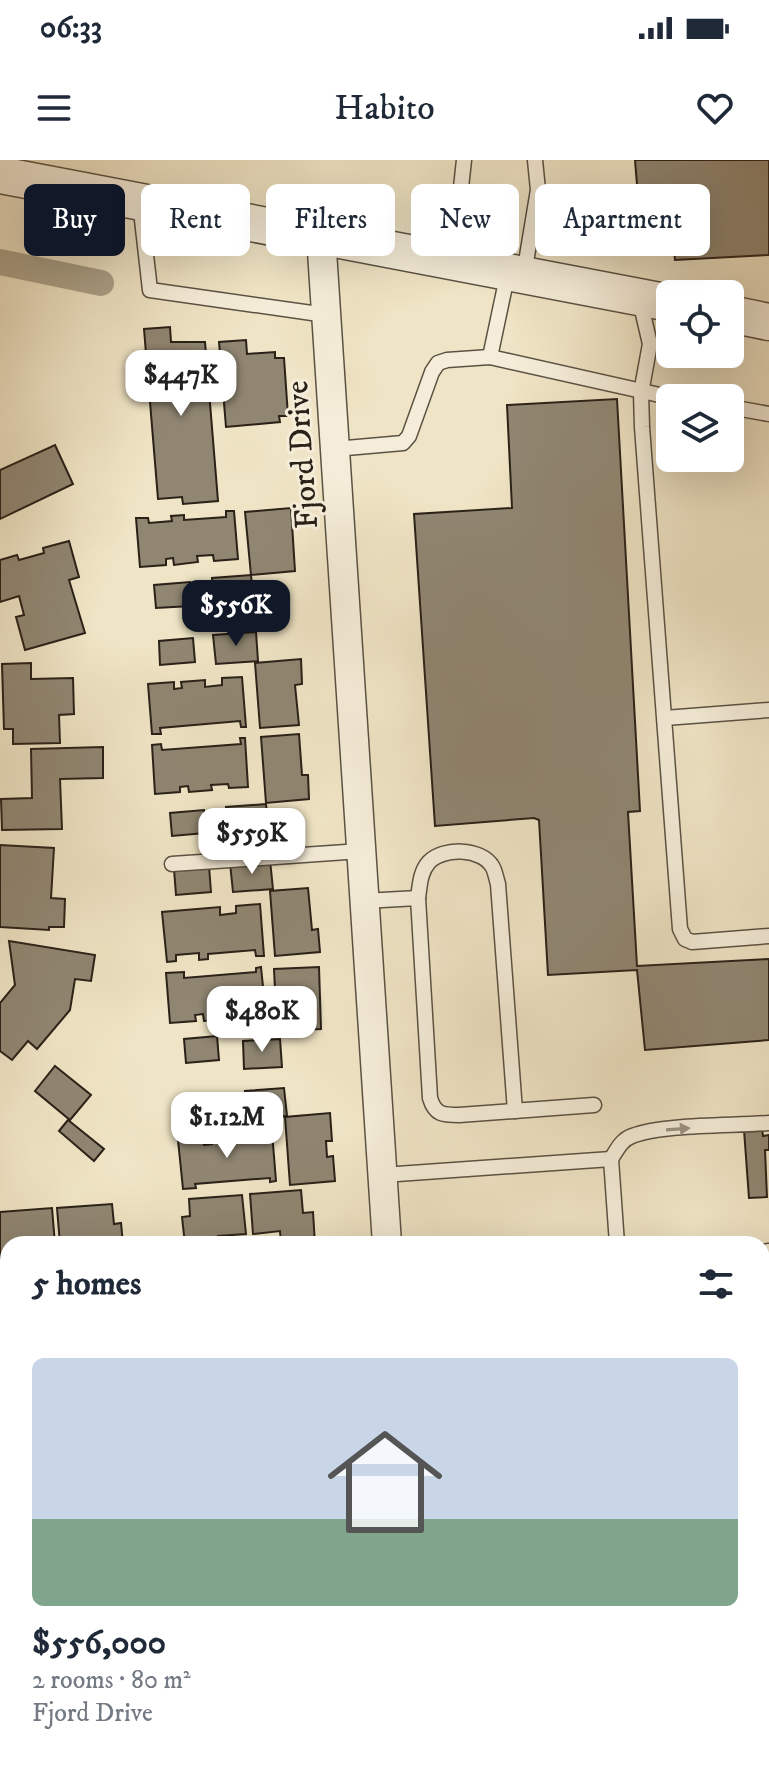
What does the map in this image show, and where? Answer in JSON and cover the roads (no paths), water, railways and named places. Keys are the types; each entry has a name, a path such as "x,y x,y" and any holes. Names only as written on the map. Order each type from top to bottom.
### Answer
{"street":[{"path":"0,175 266,225"},
{"path":"395,250 654,300"},
{"name":"Fjord Drive","path":"322,256 387,1236"},
{"path":"744,317 769,322"}],"lane":[{"path":"490,357 538,190 535,160"},
{"path":"453,261 464,164"},
{"path":"140,201 150,290 326,315"},
{"path":"654,300 641,393 682,934 692,942 769,936"},
{"path":"335,449 403,443 409,436 438,363 490,357 656,395"},
{"path":"744,410 769,414"},
{"path":"665,718 769,710"},
{"path":"172,864 361,851"},
{"path":"515,1111 498,884 492,865 480,855 469,852 442,854 430,860 421,874 418,898 433,1109 450,1115 515,1111 594,1105"},
{"path":"364,901 418,898"},
{"path":"616,1236 611,1159 620,1144 642,1134 769,1123"},
{"path":"383,1175 611,1159"}],"waterway":[{"path":"0,262 101,283"}]}
